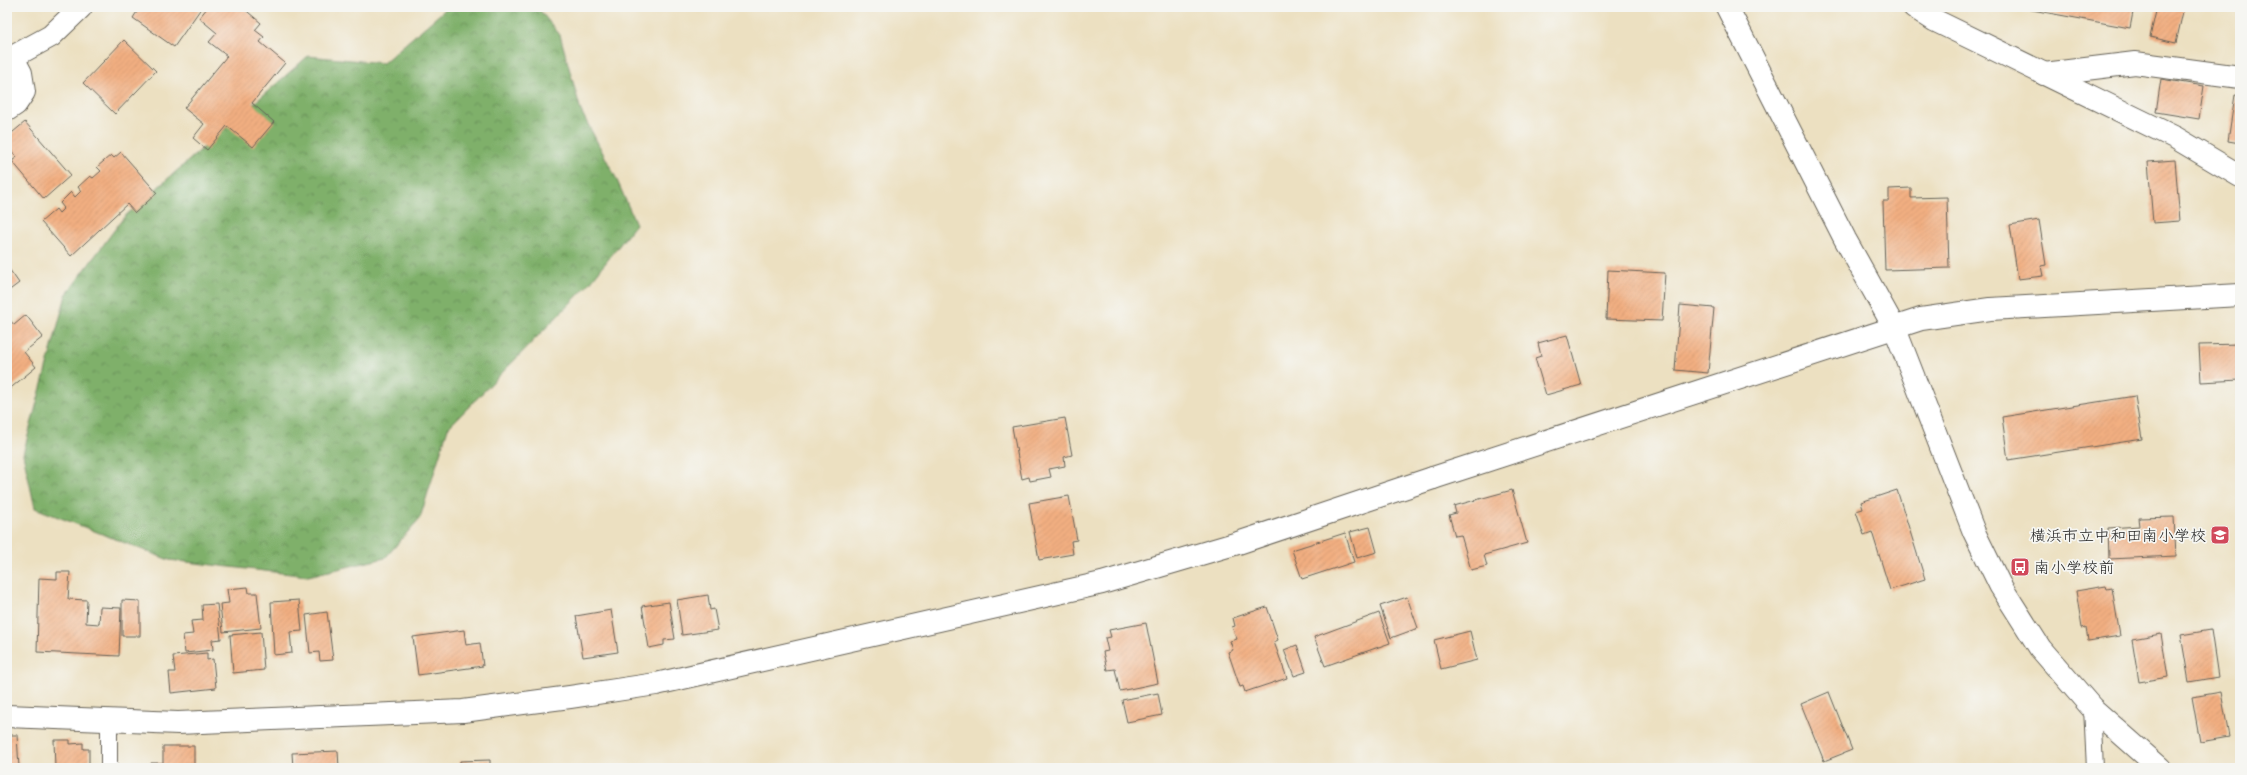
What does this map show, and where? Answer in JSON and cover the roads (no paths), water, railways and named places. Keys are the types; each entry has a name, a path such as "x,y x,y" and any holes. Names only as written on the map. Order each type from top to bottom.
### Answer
{"street":[{"path":"7,110 16,104 24,92 21,73 10,59 51,36 81,7"},
{"path":"1727,7 1845,239 1895,329 1974,532 2000,585 2040,648 2092,708 2160,768"},
{"path":"1914,7 1934,20 2176,138 2240,176"},
{"path":"2044,74 2135,62 2240,77"},
{"path":"7,716 178,723 464,711 656,684 1109,581 1231,545 1433,478 1895,329 1921,319 1990,309 2240,294"}],"lane":[{"path":"2092,708 2095,768"},
{"path":"109,720 109,768"}],"place":[{"name":"横浜市立中和田南小学校","path":"2220,535"},
{"name":"南小学校前","path":"2020,567"}]}
